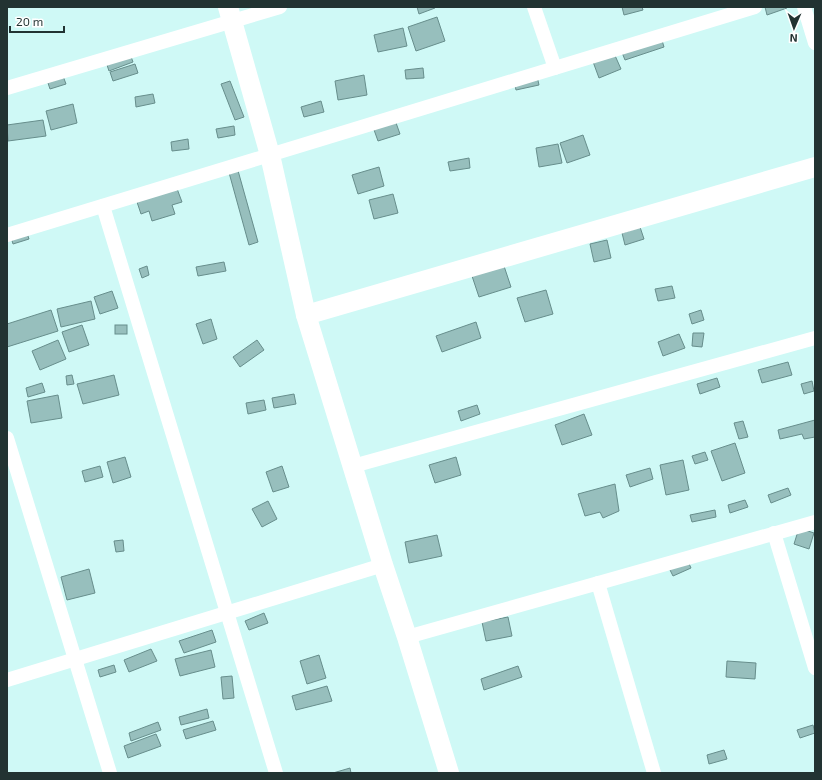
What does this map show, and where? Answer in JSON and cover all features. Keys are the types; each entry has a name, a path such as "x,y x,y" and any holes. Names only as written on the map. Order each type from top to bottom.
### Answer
{"street":[{"path":"7,88 231,14 280,7"},
{"path":"534,7 555,68"},
{"path":"7,235 755,7"},
{"path":"804,7 815,43"},
{"path":"231,14 270,155 306,314 449,773"},
{"path":"306,314 815,167"},
{"path":"102,206 276,773"},
{"path":"353,466 815,338"},
{"path":"7,438 110,773"},
{"path":"407,637 815,522"},
{"path":"774,534 815,668"},
{"path":"7,680 384,565"},
{"path":"598,583 654,773"}],"building":[{"path":"417,7 435,7 435,8 419,14"},
{"path":"622,7 642,7 643,10 624,15"},
{"path":"765,7 787,7 787,8 767,15"},
{"path":"437,17 445,41 416,51 408,27"},
{"path":"403,28 407,46 378,52 374,35"},
{"path":"661,37 664,47 625,60 621,50"},
{"path":"613,51 621,69 599,78 592,59"},
{"path":"130,54 133,62 109,71 106,62"},
{"path":"135,64 138,73 113,81 110,72"},
{"path":"423,68 424,78 406,79 405,70"},
{"path":"364,75 367,95 338,100 335,81"},
{"path":"63,76 66,84 50,89 47,80"},
{"path":"537,76 539,85 516,90 514,81"},
{"path":"230,81 244,117 235,120 221,84"},
{"path":"153,94 155,103 136,107 135,97"},
{"path":"321,101 324,112 304,117 301,107"},
{"path":"73,104 77,123 51,130 46,111"},
{"path":"43,120 46,136 8,141 7,125"},
{"path":"395,120 400,134 378,141 373,127"},
{"path":"234,126 235,135 218,138 216,129"},
{"path":"583,135 590,155 567,163 560,143"},
{"path":"188,139 189,149 172,151 171,142"},
{"path":"558,144 562,163 539,167 536,148"},
{"path":"469,158 470,168 450,171 448,162"},
{"path":"237,167 258,242 249,245 228,169"},
{"path":"379,167 384,186 358,194 352,175"},
{"path":"176,186 182,202 172,205 175,214 152,221 149,211 141,214 136,199"},
{"path":"393,194 398,213 374,219 369,200"},
{"path":"640,227 644,239 625,245 622,233"},
{"path":"27,233 29,239 13,244 11,237"},
{"path":"607,240 611,258 594,262 590,244"},
{"path":"224,262 226,271 198,276 196,267"},
{"path":"147,266 149,275 142,278 139,269"},
{"path":"504,266 511,287 479,297 472,276"},
{"path":"672,286 675,298 658,301 655,289"},
{"path":"546,290 553,314 525,322 517,298"},
{"path":"112,291 118,308 100,314 94,297"},
{"path":"91,301 95,319 61,327 57,309"},
{"path":"51,310 58,331 7,347 7,324"},
{"path":"701,310 704,320 692,324 689,314"},
{"path":"211,319 217,339 203,344 196,324"},
{"path":"476,322 481,338 442,352 436,336"},
{"path":"82,325 89,345 69,352 62,332"},
{"path":"115,325 127,325 127,334 115,334"},
{"path":"693,333 704,333 702,347 692,346"},
{"path":"679,334 685,348 663,356 658,342"},
{"path":"58,340 66,359 40,370 32,351"},
{"path":"257,340 264,350 240,367 233,357"},
{"path":"788,362 792,375 762,383 758,370"},
{"path":"72,375 74,384 67,385 66,376"},
{"path":"114,375 119,395 83,404 77,384"},
{"path":"717,378 720,387 700,394 697,384"},
{"path":"812,381 814,391 804,394 801,384"},
{"path":"42,383 45,392 28,397 26,388"},
{"path":"294,394 296,404 274,408 272,398"},
{"path":"58,395 62,418 31,423 27,401"},
{"path":"264,400 266,410 248,414 246,403"},
{"path":"477,405 480,414 461,421 458,411"},
{"path":"584,414 592,435 562,445 555,425"},
{"path":"815,420 815,437 804,439 802,434 780,439 778,430"},
{"path":"743,421 748,437 739,439 734,423"},
{"path":"735,443 745,473 722,481 711,451"},
{"path":"705,452 708,460 695,464 692,456"},
{"path":"125,457 131,477 113,483 107,462"},
{"path":"456,457 461,475 435,483 429,465"},
{"path":"683,460 689,490 666,495 660,465"},
{"path":"100,466 103,477 85,482 82,471"},
{"path":"282,466 289,487 273,492 266,472"},
{"path":"650,468 653,479 630,487 626,475"},
{"path":"615,484 619,511 603,518 600,512 585,516 578,494"},
{"path":"788,488 791,495 771,503 768,495"},
{"path":"745,500 748,507 730,513 728,505"},
{"path":"268,501 277,519 262,527 252,509"},
{"path":"715,510 716,517 692,522 690,515"},
{"path":"799,528 814,533 809,549 794,544"},
{"path":"437,535 442,556 409,563 405,542"},
{"path":"123,540 124,551 116,552 114,541"},
{"path":"687,559 691,568 673,576 669,568"},
{"path":"89,569 95,593 67,600 61,577"},
{"path":"264,613 268,623 249,630 245,621"},
{"path":"508,617 512,636 486,641 482,622"},
{"path":"212,630 216,642 184,653 179,641"},
{"path":"151,649 157,661 129,672 124,660"},
{"path":"211,650 215,667 180,676 175,659"},
{"path":"319,655 326,678 307,684 300,661"},
{"path":"727,661 756,663 755,679 726,677"},
{"path":"114,665 116,672 100,677 98,670"},
{"path":"518,666 522,677 484,690 481,679"},
{"path":"232,676 234,698 223,699 221,677"},
{"path":"327,686 332,701 296,710 292,696"},
{"path":"207,709 209,718 181,725 179,717"},
{"path":"213,721 216,730 186,739 183,730"},
{"path":"158,722 161,730 131,741 129,733"},
{"path":"813,725 815,733 800,738 797,730"},
{"path":"156,734 161,746 128,758 124,746"},
{"path":"724,750 727,759 709,764 707,755"},
{"path":"350,768 351,773 333,773"}]}
